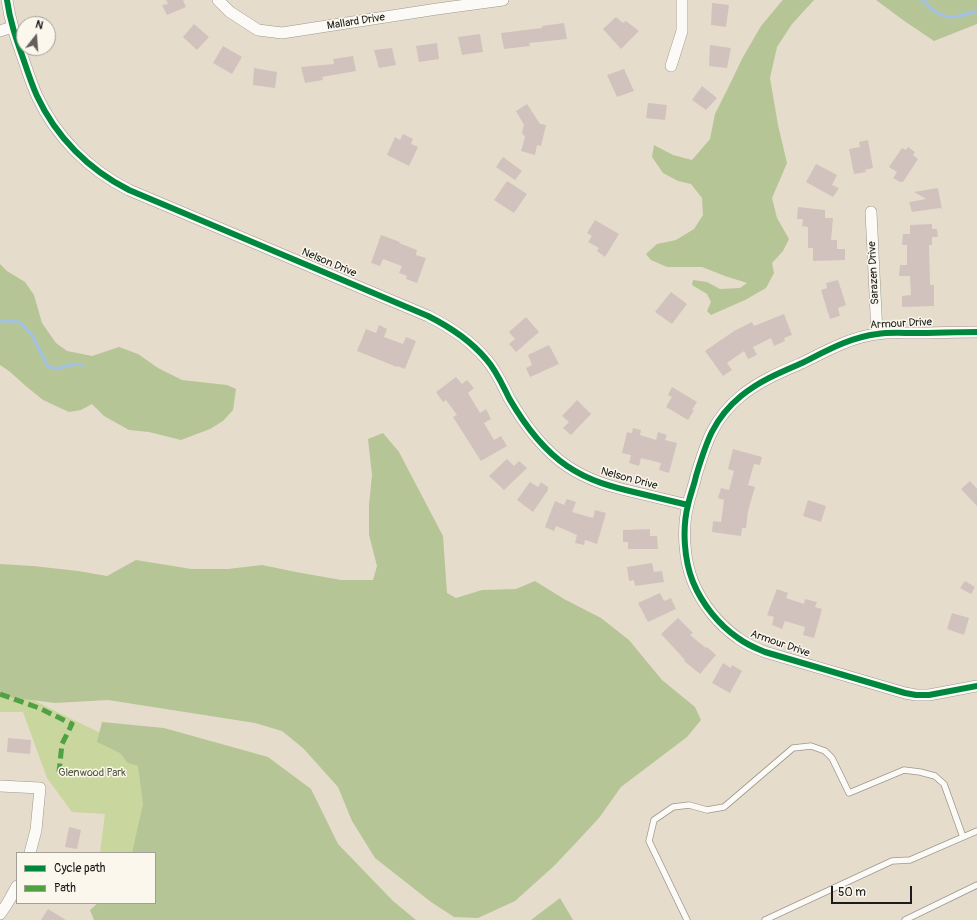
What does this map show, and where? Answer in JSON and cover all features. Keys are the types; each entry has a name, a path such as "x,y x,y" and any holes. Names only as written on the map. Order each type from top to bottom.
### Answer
{"street":[{"name":"Nelson Drive","path":"7,0 12,27 36,95 57,130 72,148 101,173 115,183 129,190 440,322 466,338 480,352 496,372 518,412 533,434 546,448 567,466 584,476 603,484 688,505"},
{"name":"Mallard Drive","path":"218,0 230,12 258,30 282,33 436,4 503,0"},
{"path":"671,66 682,31 682,0"},
{"path":"0,31 12,27"},
{"name":"Sarazen Drive","path":"871,212 877,334"},
{"name":"Armour Drive","path":"977,332 877,334 856,338 777,374 742,395 724,412 716,424 703,454 688,505 685,525 685,543 690,575 705,605 728,631 744,642 765,652 905,693 929,695 942,694 977,686"},
{"path":"0,786 40,788 36,830 30,852"},
{"path":"0,914 16,888"}],"lane":[{"path":"687,920 649,840 654,820 673,807 689,805 707,810 724,807 793,748 811,746 825,752 832,758 849,793 904,770 935,776 944,784 963,837"},
{"path":"765,920 892,861 910,860 977,832"},
{"path":"905,920 977,885"}],"green space":[{"path":"783,0 814,0 792,24 777,47 770,78 778,125 787,163 772,198 777,218 789,239 783,251 772,263 774,273 766,288 745,300 711,315 707,311 711,302 707,294 692,285 693,280 707,282 720,289 740,288 747,283 702,267 667,267 651,260 646,254 657,244 676,240 694,229 703,215 702,198 691,184 678,181 663,173 652,157 654,145 673,155 692,160 710,139 715,114 743,57 761,26"},
{"path":"876,0 977,0 977,24 934,41"},
{"path":"0,264 7,271 25,282 34,295 42,323 56,343 67,351 92,356 119,347 138,354 158,368 182,380 227,385 236,389 233,410 223,421 210,429 181,440 149,432 129,430 104,416 92,404 81,410 69,412 43,400 0,365"},
{"path":"383,433 399,452 443,536 447,593 456,598 482,590 516,589 535,581 564,599 601,618 629,640 662,680 695,707 701,720 687,737 621,787 599,818 554,866 515,901 478,918 454,917 431,902 375,858 352,821 338,787 303,748 282,731 255,723 108,700 55,703 0,696 0,564 78,571 107,576 136,560 191,569 228,569 262,565 341,580 373,580 377,566 369,535 369,505 372,475 368,439"},
{"name":"Glenwood Park","path":"0,684 168,766 139,852 100,852 105,814 72,812 47,778 23,712 0,712"},
{"path":"102,722 164,728 268,757 311,789 338,844 393,901 416,920 94,920 90,910 97,904 156,904 156,852 132,852 143,804 138,766 128,763 120,753 97,742"},
{"path":"560,898 573,920 531,920"}],"building":[{"path":"166,0 183,0 186,7 167,15 162,5 168,4"},
{"path":"712,3 729,5 726,27 711,25"},
{"path":"616,17 623,23 626,21 639,31 621,49 603,29"},
{"path":"564,23 567,39 529,43 530,46 504,49 501,33 542,28 542,26"},
{"path":"194,24 209,37 197,50 183,37"},
{"path":"480,34 483,52 462,55 458,37"},
{"path":"437,43 439,59 419,62 416,46"},
{"path":"710,45 731,48 727,68 709,66"},
{"path":"223,46 242,57 232,74 213,63"},
{"path":"392,48 396,65 379,68 374,50"},
{"path":"353,56 356,71 322,77 323,80 305,83 301,67 334,64 333,59"},
{"path":"254,68 277,72 275,88 253,85"},
{"path":"624,69 634,91 617,97 607,75"},
{"path":"702,86 717,98 706,110 692,100"},
{"path":"648,103 667,105 665,120 646,118"},
{"path":"527,104 540,124 546,125 541,146 537,145 535,155 521,151 525,137 522,133 524,125 516,111"},
{"path":"403,134 413,139 411,144 418,147 409,166 387,155 395,137 400,140"},
{"path":"868,140 873,168 865,170 866,172 854,174 849,149 860,147 859,142"},
{"path":"908,147 915,152 913,155 918,159 903,182 900,182 893,178 897,172 889,167 902,148 906,150"},
{"path":"503,157 522,171 515,180 496,167"},
{"path":"816,164 837,175 832,185 839,188 833,197 806,182"},
{"path":"507,181 527,194 514,213 494,200"},
{"path":"938,188 942,209 912,212 909,202 926,199 914,192"},
{"path":"798,207 825,210 825,218 833,218 831,240 837,240 837,249 845,249 845,260 813,261 813,248 808,248 808,227 802,226 803,219 797,219"},
{"path":"595,220 619,234 605,257 597,251 599,248 588,242 592,236 587,233"},
{"path":"932,224 932,229 937,229 938,237 932,237 932,245 929,245 930,285 934,285 934,306 902,307 902,296 911,295 910,276 899,276 900,265 907,265 907,245 902,245 903,234 910,234 910,225"},
{"path":"381,235 417,250 416,255 426,258 417,283 406,279 407,276 399,273 402,266 383,259 380,266 371,263"},
{"path":"838,280 846,305 838,308 840,316 830,319 821,290 827,288 826,283"},
{"path":"671,292 687,304 672,324 655,312"},
{"path":"784,314 792,335 784,338 785,341 774,346 771,338 753,347 757,355 748,359 744,351 727,363 732,370 723,376 705,351 734,331 752,322 754,326"},
{"path":"526,317 539,332 516,352 509,344 515,339 509,332"},
{"path":"379,325 387,329 384,337 403,344 406,337 416,341 405,369 357,351 366,329 376,333"},
{"path":"549,345 559,364 530,377 526,368 532,365 528,355"},
{"path":"456,377 462,384 467,380 474,388 468,393 480,413 486,409 491,419 484,423 494,440 501,436 507,446 481,461 453,417 457,415 446,400 443,402 436,392"},
{"path":"672,387 697,402 688,420 666,407 672,397 668,395"},
{"path":"577,400 591,414 571,435 563,428 569,422 562,416"},
{"path":"633,428 641,430 640,435 656,440 658,432 667,435 665,440 677,443 669,473 659,470 661,463 641,458 639,466 629,463 631,455 622,453 627,432 632,433"},
{"path":"733,449 762,457 760,465 754,464 748,485 755,487 748,511 746,528 742,528 741,536 712,532 713,521 721,522 724,500 718,498 721,488 729,490 734,471 728,469"},
{"path":"507,459 514,466 519,461 527,468 504,490 489,476"},
{"path":"970,481 977,489 977,506 961,489"},
{"path":"530,482 538,487 541,482 548,487 548,490 533,512 517,500"},
{"path":"567,499 576,502 572,512 593,518 595,510 606,513 597,544 585,540 584,545 575,543 577,535 556,526 554,531 545,527 555,501 564,505"},
{"path":"808,500 826,506 821,522 803,516"},
{"path":"650,529 650,536 657,536 658,549 628,549 628,542 623,542 623,530"},
{"path":"652,563 654,572 662,571 664,582 635,586 634,580 629,581 627,567"},
{"path":"965,581 975,587 971,594 960,588"},
{"path":"777,589 788,593 786,598 804,604 805,599 817,602 815,607 822,609 814,638 803,635 805,627 785,621 782,629 772,625 774,617 767,615"},
{"path":"660,593 664,601 671,598 676,609 648,622 638,603"},
{"path":"952,613 969,618 964,635 947,629"},
{"path":"678,618 693,633 690,635 716,655 700,674 684,661 685,660 661,634"},
{"path":"723,663 731,668 732,665 742,671 730,693 712,683"},
{"path":"8,738 31,740 30,754 7,752"},
{"path":"69,827 81,830 77,849 65,847"},
{"path":"48,909 66,920 41,920"}],"waterway":[{"path":"922,0 936,12 948,17 977,11"},
{"path":"0,321 13,321 21,323 32,335 47,365 52,368 61,368 73,364 83,365"}],"marked path":[{"path":"0,694 39,708 72,724 62,744 59,772"}],"cycle path":[{"path":"7,0 12,24 33,88 45,111 75,151 100,173 129,190 428,316 444,325 459,334 480,352 490,363 509,398 527,426 542,444 567,466 592,480 610,486 688,505"},
{"path":"977,332 882,333 858,338 829,349 770,377 755,386 731,405 712,432 707,442 689,501 685,524 685,544 688,564 693,582 701,598 724,627 751,646 765,652 916,695 929,695 977,686"}]}
